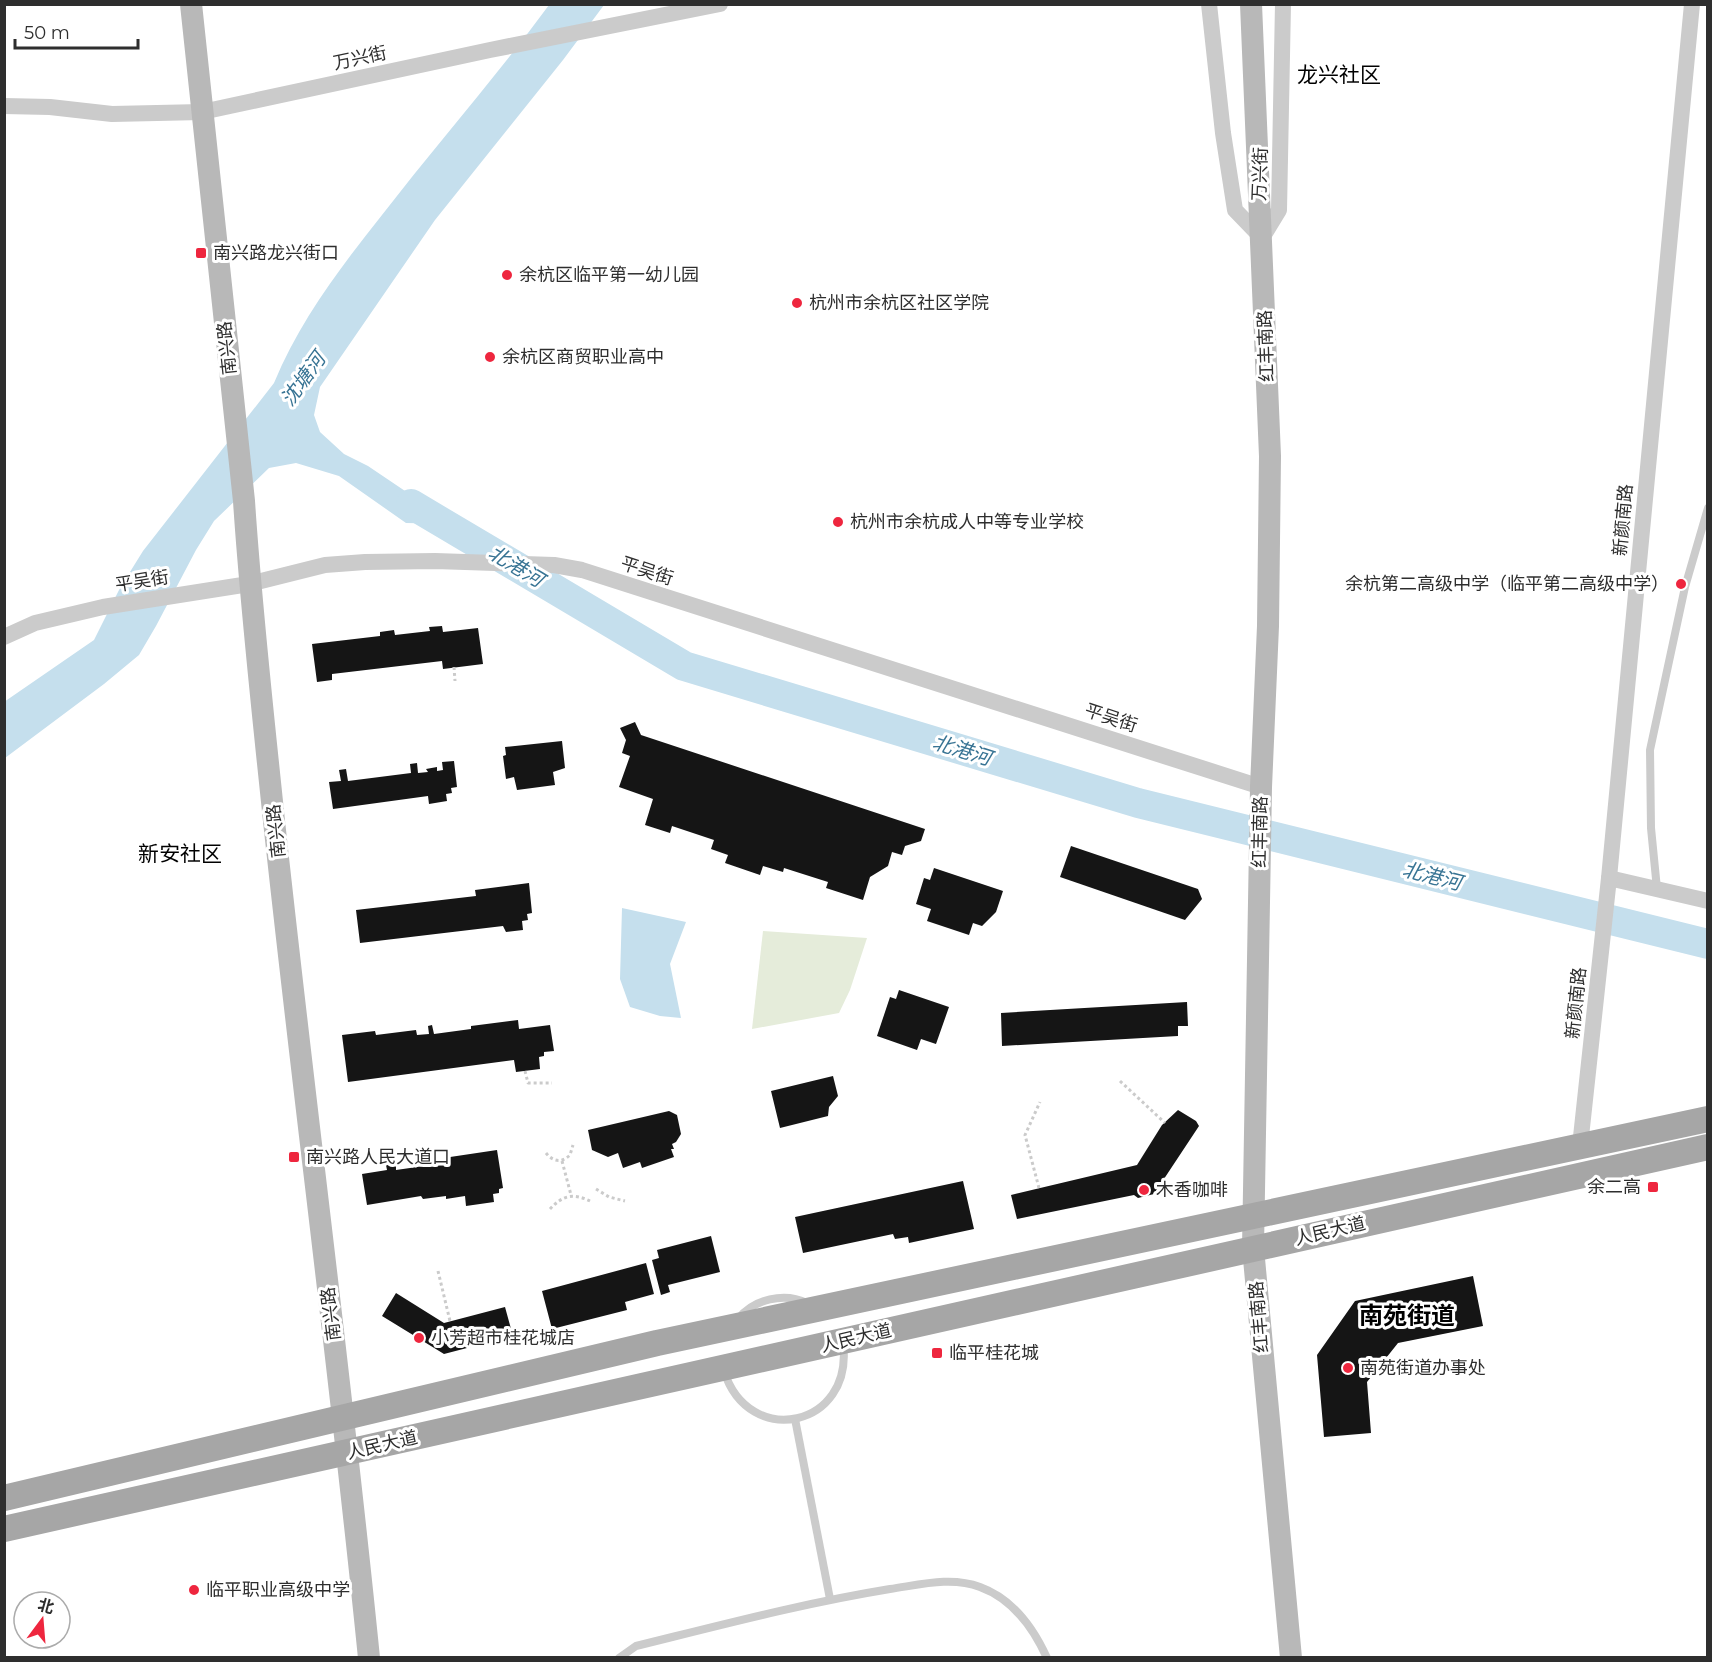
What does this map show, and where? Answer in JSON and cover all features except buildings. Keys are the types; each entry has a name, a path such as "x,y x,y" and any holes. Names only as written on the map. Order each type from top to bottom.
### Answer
{"main road":[{"name":"人民大道","path":"4,1498 731,1327 1707,1119"},
{"name":"人民大道","path":"4,1529 1707,1147"}],"street":[{"name":"南兴路","path":"191,4 244,501 249,584 292,985 349,1453 369,1658"},
{"name":"万兴街","path":"4,106 50,107 112,114 202,112 490,50 720,4"},
{"name":"万兴街","path":"1209,4 1222,133 1235,210 1262,238 1279,210 1283,4"},
{"name":"红丰南路","path":"1251,4 1270,456 1268,626 1261,787 1253,1248 1291,1658"},
{"name":"新颜南路","path":"1580,1146 1609,879 1692,4"},
{"name":"平吴街","path":"4,637 35,622 103,607 249,584 325,565 448,561 554,565 582,570 1261,787"},
{"path":"1609,879 1707,901"}],"lane":[{"path":"1657,890 1651,828 1650,750 1685,587 1707,508"},
{"path":"731,1327 743,1313 760,1302 770,1299 800,1300 819,1309"},
{"path":"723,1368 729,1387 741,1402 757,1414 776,1419 795,1419 814,1412 830,1399 841,1381 845,1361 842,1341"},
{"path":"795,1419 830,1599"},
{"path":"619,1658 636,1646 830,1599 935,1582 963,1582 993,1593 1020,1613 1047,1658"}],"path":[{"path":"454,667 455,681"},
{"path":"525,1071 528,1083 552,1083"},
{"path":"1120,1081 1165,1123"},
{"path":"1039,1188 1025,1135 1040,1102"},
{"path":"546,1153 553,1160 562,1161 570,1155 573,1145"},
{"path":"562,1161 571,1195"},
{"path":"596,1189 609,1197 625,1201"},
{"path":"550,1209 559,1200 571,1195 590,1201"},
{"path":"438,1271 450,1321"}],"green space":[{"path":"763,931 867,938 850,990 839,1013 752,1029"}],"water":[{"name":"沈塘河","path":"549,5 604,5 435,220 320,387 314,415 320,432 344,454 368,466 454,524 406,523 339,476 296,463 269,468 214,521 139,655 5,758 4,702 94,640 120,588 143,551 274,383 296,338 336,275"},
{"path":"622,908 686,922 670,964 681,1018 660,1016 630,1007 620,979"}],"waterway":[{"name":"北港河","path":"411,504 684,666 1138,803 1708,944"}],"place":[{"name":"南兴路龙兴街口","path":"201,253"},
{"name":"余杭区临平第一幼儿园","path":"507,275"},
{"name":"杭州市余杭区社区学院","path":"797,303"},
{"name":"余杭区商贸职业高中","path":"490,357"},
{"name":"杭州市余杭成人中等专业学校","path":"838,522"},
{"name":"余杭第二高级中学（临平第二高级中学）","path":"1681,584"},
{"name":"南兴路人民大道口","path":"294,1157"},
{"name":"余二高","path":"1653,1187"},
{"name":"木香咖啡","path":"1144,1190"},
{"name":"小芳超市桂花城店","path":"419,1338"},
{"name":"临平桂花城","path":"937,1353"},
{"name":"南苑街道办事处","path":"1348,1368"},
{"name":"临平职业高级中学","path":"194,1590"}],"district":[{"name":"龙兴社区","path":"1339,74"},
{"name":"新安社区","path":"180,853"},
{"name":"南苑街道","path":"1407,1315"}]}
